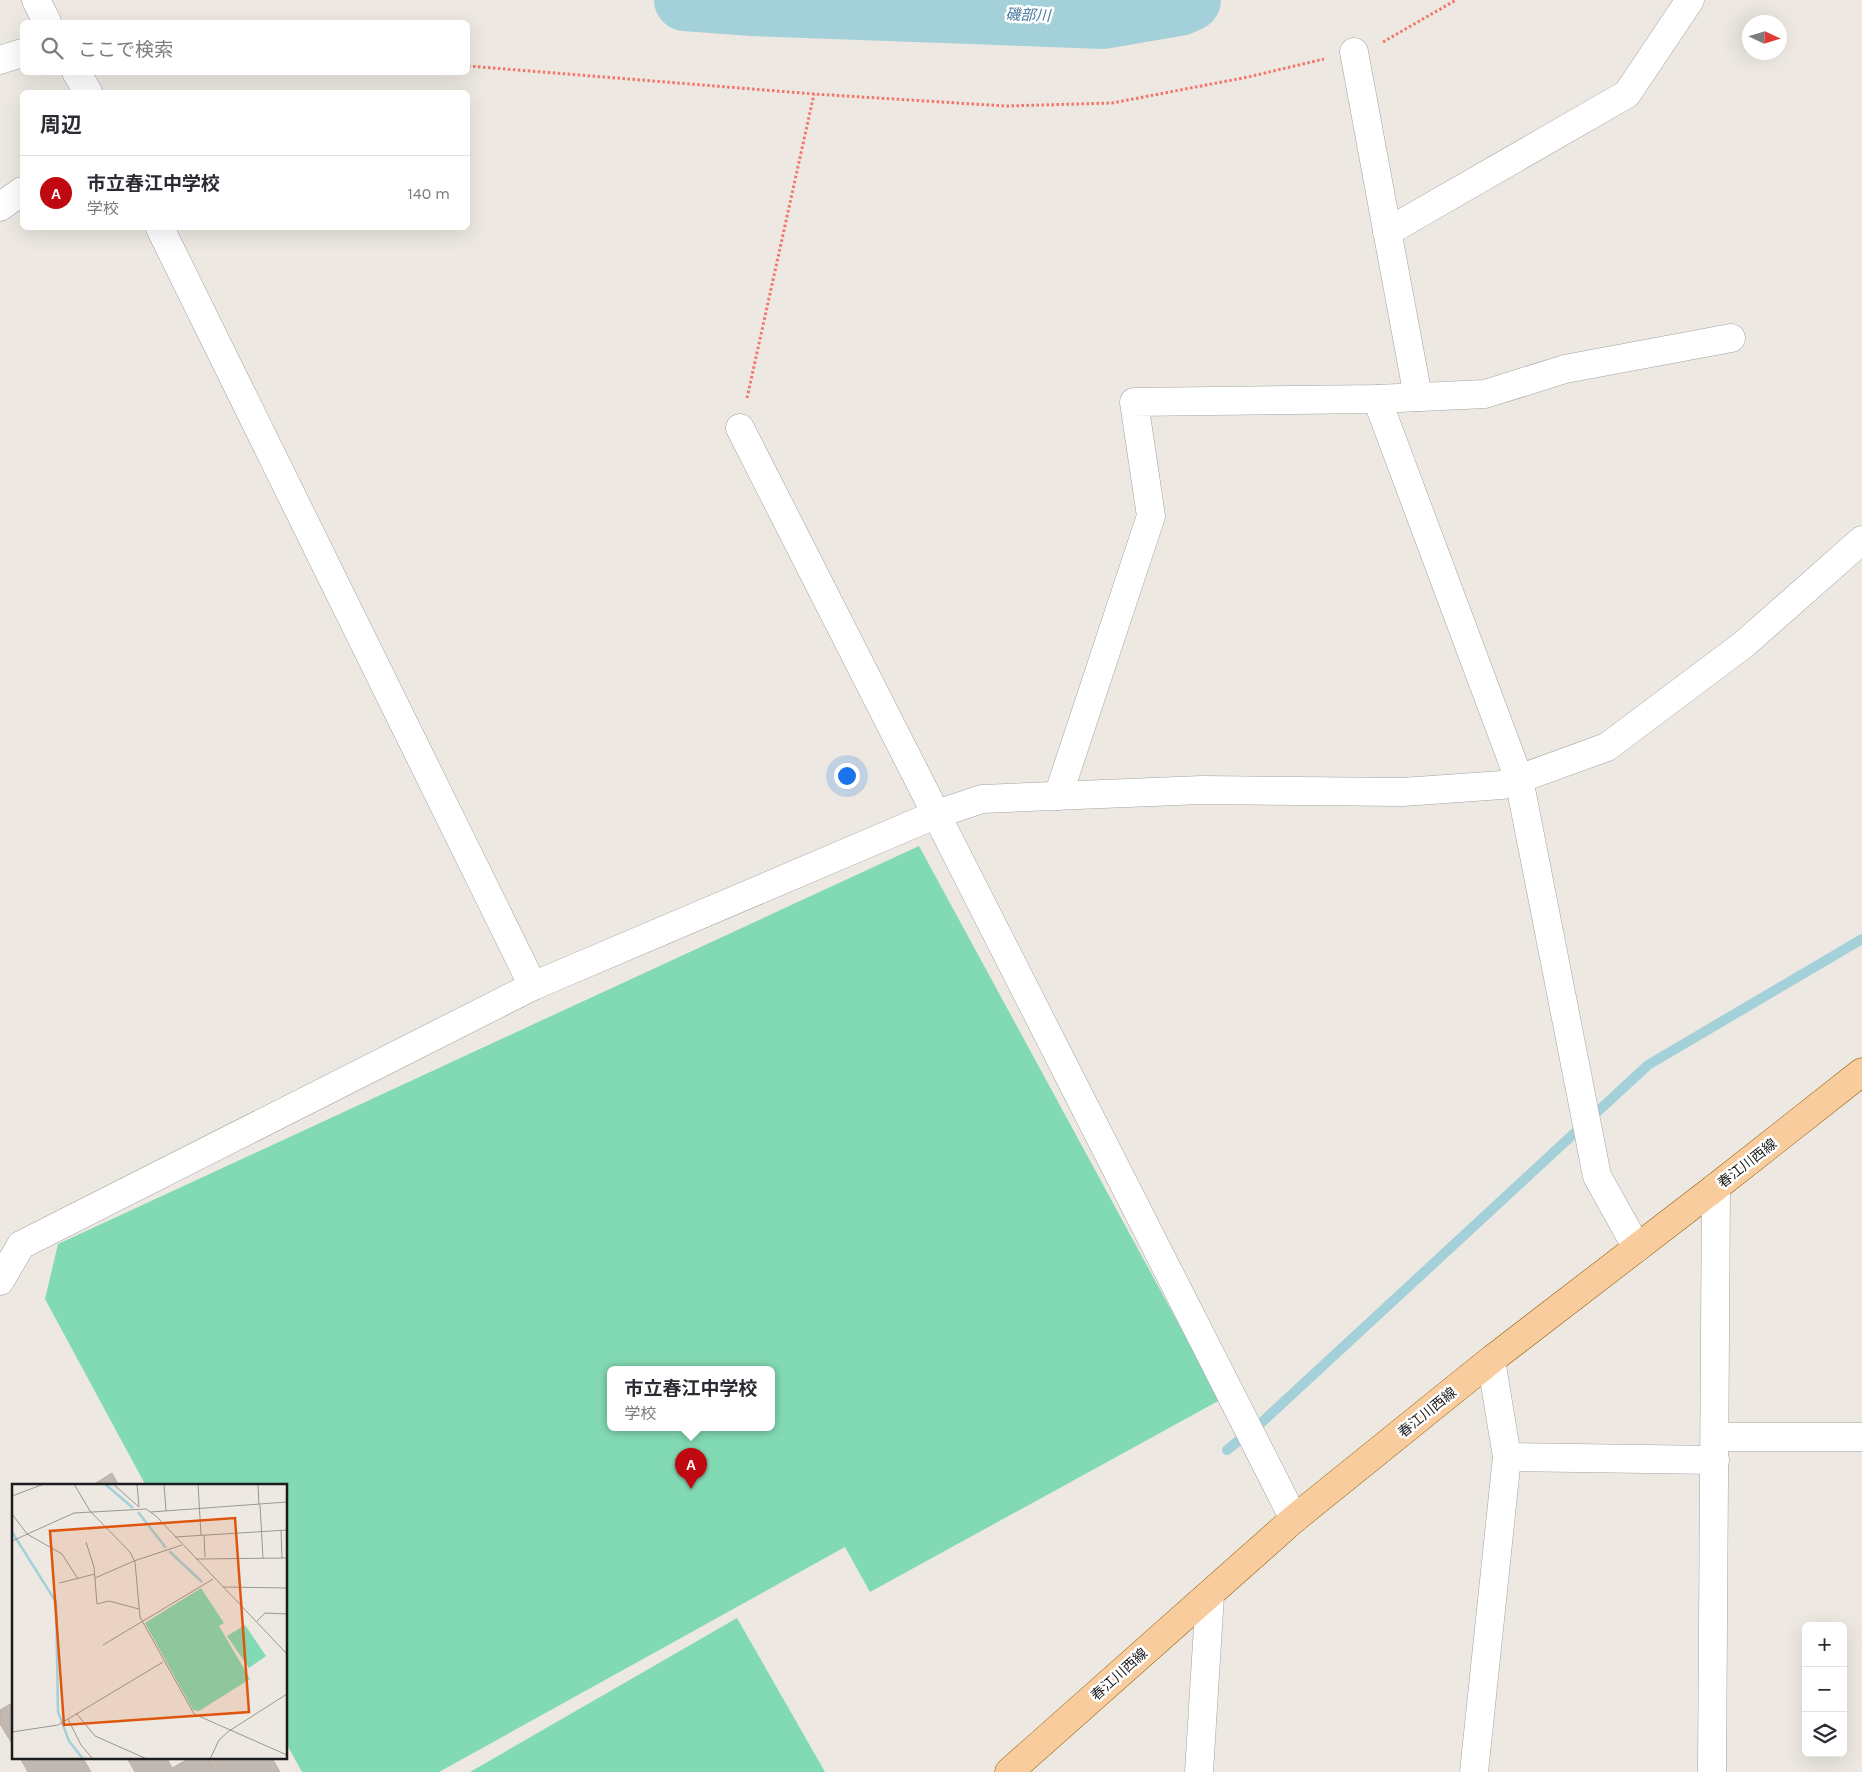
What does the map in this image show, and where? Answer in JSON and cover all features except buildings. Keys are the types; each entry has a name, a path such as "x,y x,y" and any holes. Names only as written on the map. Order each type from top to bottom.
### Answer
{"main road":[{"name":"春江川西線","path":"1009,1772 1294,1519 1491,1360 1862,1072"}],"street":[{"path":"36,0 46,20"},
{"path":"1387,232 1627,94 1690,0"},
{"path":"1354,52 1418,396"},
{"path":"0,60 20,54"},
{"path":"78,75 87,90"},
{"path":"0,207 20,192"},
{"path":"161,230 533,986"},
{"path":"1058,796 1151,516 1134,402 1377,399 1485,394 1565,369 1732,338"},
{"path":"1377,399 1519,779 1597,1176 1637,1248"},
{"path":"740,428 1294,1519"},
{"path":"0,1282 21,1244 533,986 937,814 982,799 1202,790 1403,792 1502,785 1607,747 1743,646 1862,540"},
{"path":"1712,1772 1716,1187"},
{"path":"1474,1772 1507,1457 1491,1360"},
{"path":"1507,1457 1715,1449 1862,1437"},
{"path":"1199,1772 1210,1594"}],"path":[{"path":"470,66 814,94 1006,106 1112,104 1248,77 1373,47 1456,0"},
{"path":"740,428 814,94"}],"green space":[{"path":"919,846 1220,1400 870,1592 845,1547 439,1772 302,1772 288,1747 288,1484 145,1484 45,1299 58,1244"},
{"path":"737,1618 825,1772 470,1772"}],"waterway":[{"name":"磯部川","path":"685,0 752,5 1103,18 1179,5 1190,0"},
{"path":"1227,1450 1261,1423 1648,1065 1862,939"}],"place":[{"name":"市立春江中学校","path":"691,1489"}]}
